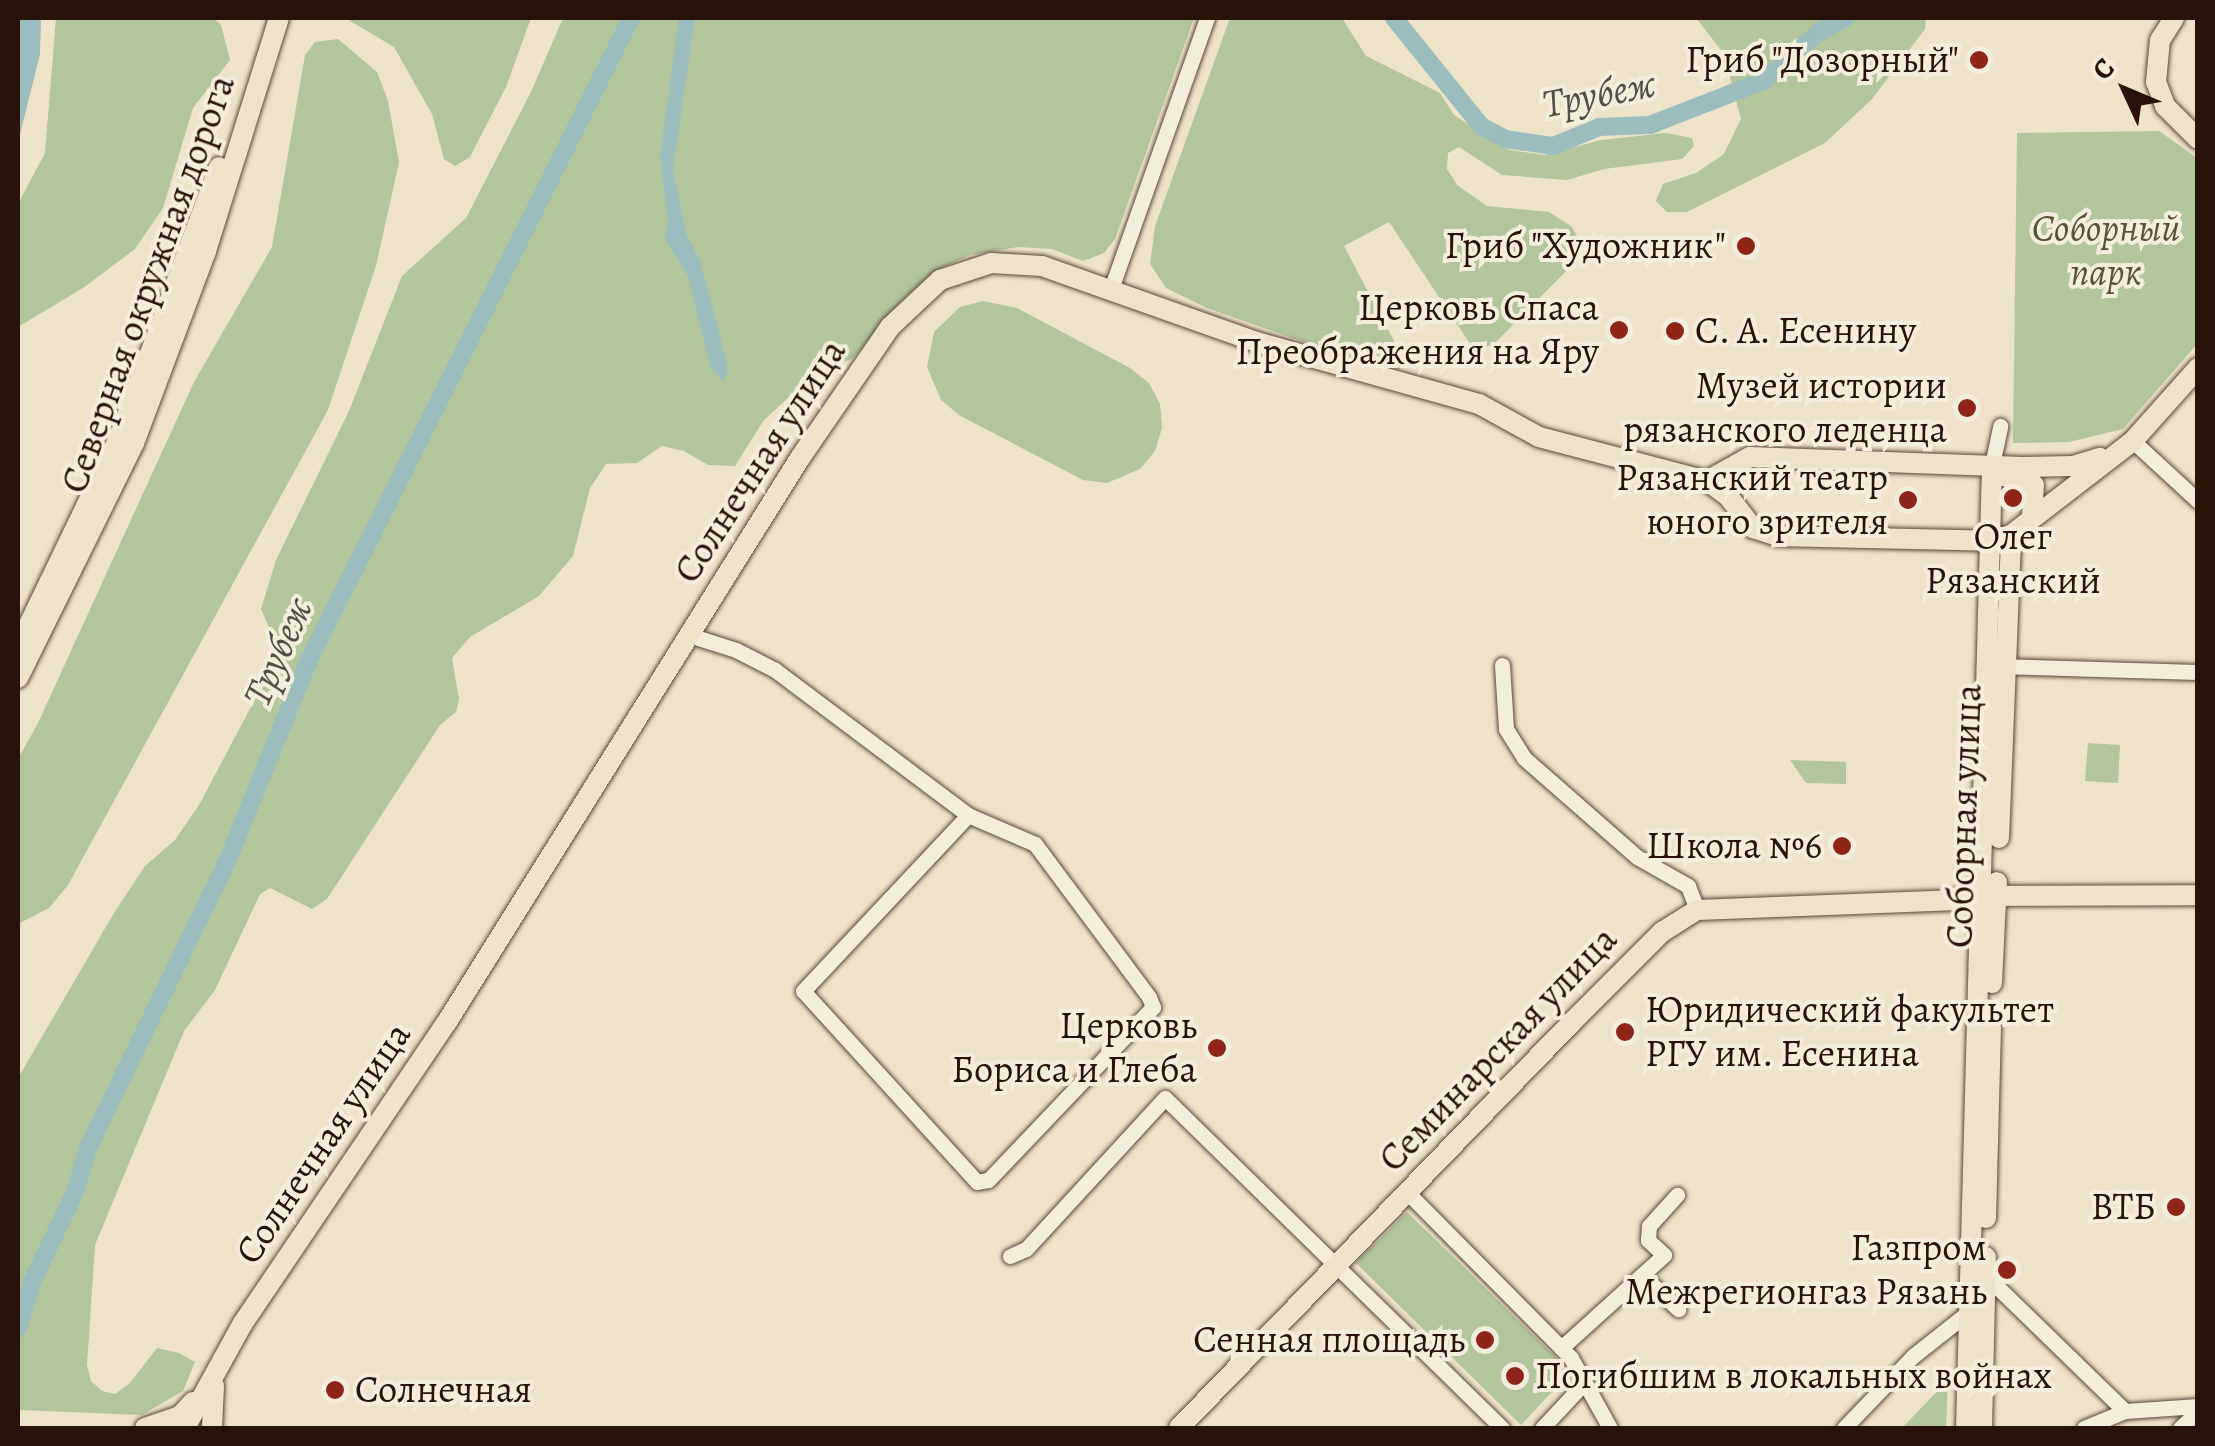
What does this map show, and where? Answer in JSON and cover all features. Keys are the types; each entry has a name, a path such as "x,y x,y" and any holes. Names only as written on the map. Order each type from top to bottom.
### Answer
{"main road":[{"path":"2174,18 2160,40 2156,82 2165,106 2198,138"},
{"name":"Северная окружная дорога","path":"18,647 118,440 192,249 258,44 273,22"},
{"name":"Северная окружная дорога","path":"18,678 134,443 206,250 273,22"},
{"name":"Солнечная улица","path":"185,1428 243,1323 447,1022 866,360 922,293 958,272 1009,262 1042,266 1257,342 1480,404 1538,437 1707,481"},
{"path":"2133,441 2080,466 2023,472 1750,457 1707,481 1728,496 1745,522 1768,535 2001,538 2133,441 2198,368"},
{"path":"2023,472 2037,493 2032,516"},
{"name":"Соборная улица","path":"1966,1428 2001,538 1992,473"},
{"path":"1988,901 2198,895"},
{"path":"1697,910 1952,900 2198,906"},
{"name":"Соборная улица","path":"1982,1428 1988,901"},
{"name":"Семинарская улица","path":"1182,1428 1662,932 1697,910"},
{"name":"Солнечная улица","path":"210,1381 212,1428"},
{"path":"145,1428 180,1416 210,1381"}],"street":[{"path":"1111,289 1207,18"},
{"path":"1992,473 2000,426"},
{"path":"2133,441 2198,501"},
{"path":"689,635 736,650 788,678 968,815 1035,844 1153,1007 988,1180 977,1182 803,991 968,815"},
{"path":"1502,665 1506,730 1524,758 1625,847 1688,886 1697,910"},
{"path":"1997,666 2198,672"},
{"path":"1010,1256 1026,1249 1165,1098 1502,1428"},
{"path":"1407,1192 1561,1348 1586,1382 1610,1428"},
{"path":"1561,1348 1664,1255 1648,1240 1648,1226 1676,1195"},
{"path":"1642,1275 1678,1309"},
{"path":"1986,1276 2125,1411"},
{"path":"1844,1428 1913,1356 1970,1311"},
{"path":"1542,1428 1586,1382"},
{"path":"2084,1428 2125,1411 2198,1408"},
{"path":"2180,1428 2198,1408"}],"green space":[{"path":"56,18 213,18 221,25 230,60 193,108 163,208 135,249 83,288 18,327 18,204 45,153"},
{"path":"345,18 531,18 506,87 470,157 455,166 444,159 432,114 394,47"},
{"path":"563,18 1194,18 1115,239 1104,253 1083,261 1052,249 1018,247 970,255 939,269 903,299 852,359 816,372 764,420 735,466 708,465 684,451 662,446 637,463 606,464 590,488 573,556 539,596 470,637 452,658 459,699 456,712 440,725 327,899 312,909 270,888 260,894 215,990 184,1031 95,1245 87,1365 91,1381 102,1391 115,1394 129,1384 157,1348 179,1353 195,1362 183,1391 142,1415 18,1410 18,1078 145,866 175,840 199,805 260,690 278,648 261,609 276,560 349,411 402,276 466,218 531,92"},
{"path":"1230,18 1342,18 1366,56 1440,93 1454,115 1509,150 1545,155 1601,140 1666,133 1692,138 1694,146 1682,159 1604,169 1567,180 1502,175 1459,147 1448,153 1447,169 1457,185 1487,206 1549,212 1571,226 1581,242 1580,257 1494,344 1475,351 1389,222 1344,246 1405,362 1399,369 1384,370 1207,308 1166,288 1150,264 1155,226"},
{"path":"1696,18 1926,18 1925,29 1872,99 1825,143 1687,212 1667,212 1656,201 1663,184 1696,173 1724,154 1741,119 1724,54"},
{"path":"338,39 377,72 388,101 399,162 376,266 328,410 68,885 49,908 18,924 18,759 194,382 272,247 305,55 315,42"},
{"name":"Соборный парк","path":"2159,131 2197,158 2197,344 2123,429 2069,442 2013,443 2017,133"},
{"path":"983,301 1017,308 1130,368 1149,383 1160,404 1162,428 1155,451 1140,469 1107,483 1083,480 959,415 941,400 927,367 934,332 960,307"},
{"path":"2088,743 2120,745 2118,783 2085,781"},
{"path":"1790,760 1846,762 1846,784 1806,783"},
{"path":"1407,1212 1560,1361 1563,1380 1521,1425 1356,1263"},
{"path":"1948,1380 1946,1428 1902,1428"}],"water":[{"path":"18,18 41,18 40,54 18,142"},
{"path":"679,18 695,18 673,170 686,233 700,261 723,347 728,371 723,381 710,366 688,276 665,240 668,222 660,156"}],"waterway":[{"name":"Трубеж","path":"18,1328 33,1280 75,1192 88,1148 227,862 310,658 631,18"},
{"name":"Трубеж","path":"1394,18 1481,126 1505,139 1553,146 1599,127 1650,125 1763,81 1819,32 1845,18"}],"place":[{"name":"Гриб \"Дозорный\"","path":"1979,60"},
{"name":"Гриб \"Художник\"","path":"1746,246"},
{"name":"Церковь Спаса Преображения на Яру","path":"1619,330"},
{"name":"С. А. Есенину","path":"1675,331"},
{"name":"Музей истории рязанского леденца","path":"1967,408"},
{"name":"Олег Рязанский","path":"2013,498"},
{"name":"Рязанский театр юного зрителя","path":"1908,500"},
{"name":"Школа №6","path":"1842,846"},
{"name":"Юридический факультет РГУ им. Есенина","path":"1625,1032"},
{"name":"Церковь Бориса и Глеба","path":"1217,1048"},
{"name":"ВТБ","path":"2176,1207"},
{"name":"Газпром Межрегионгаз Рязань","path":"2007,1270"},
{"name":"Сенная площадь","path":"1485,1340"},
{"name":"Погибшим в локальных войнах","path":"1515,1376"},
{"name":"Солнечная","path":"335,1390"}]}
